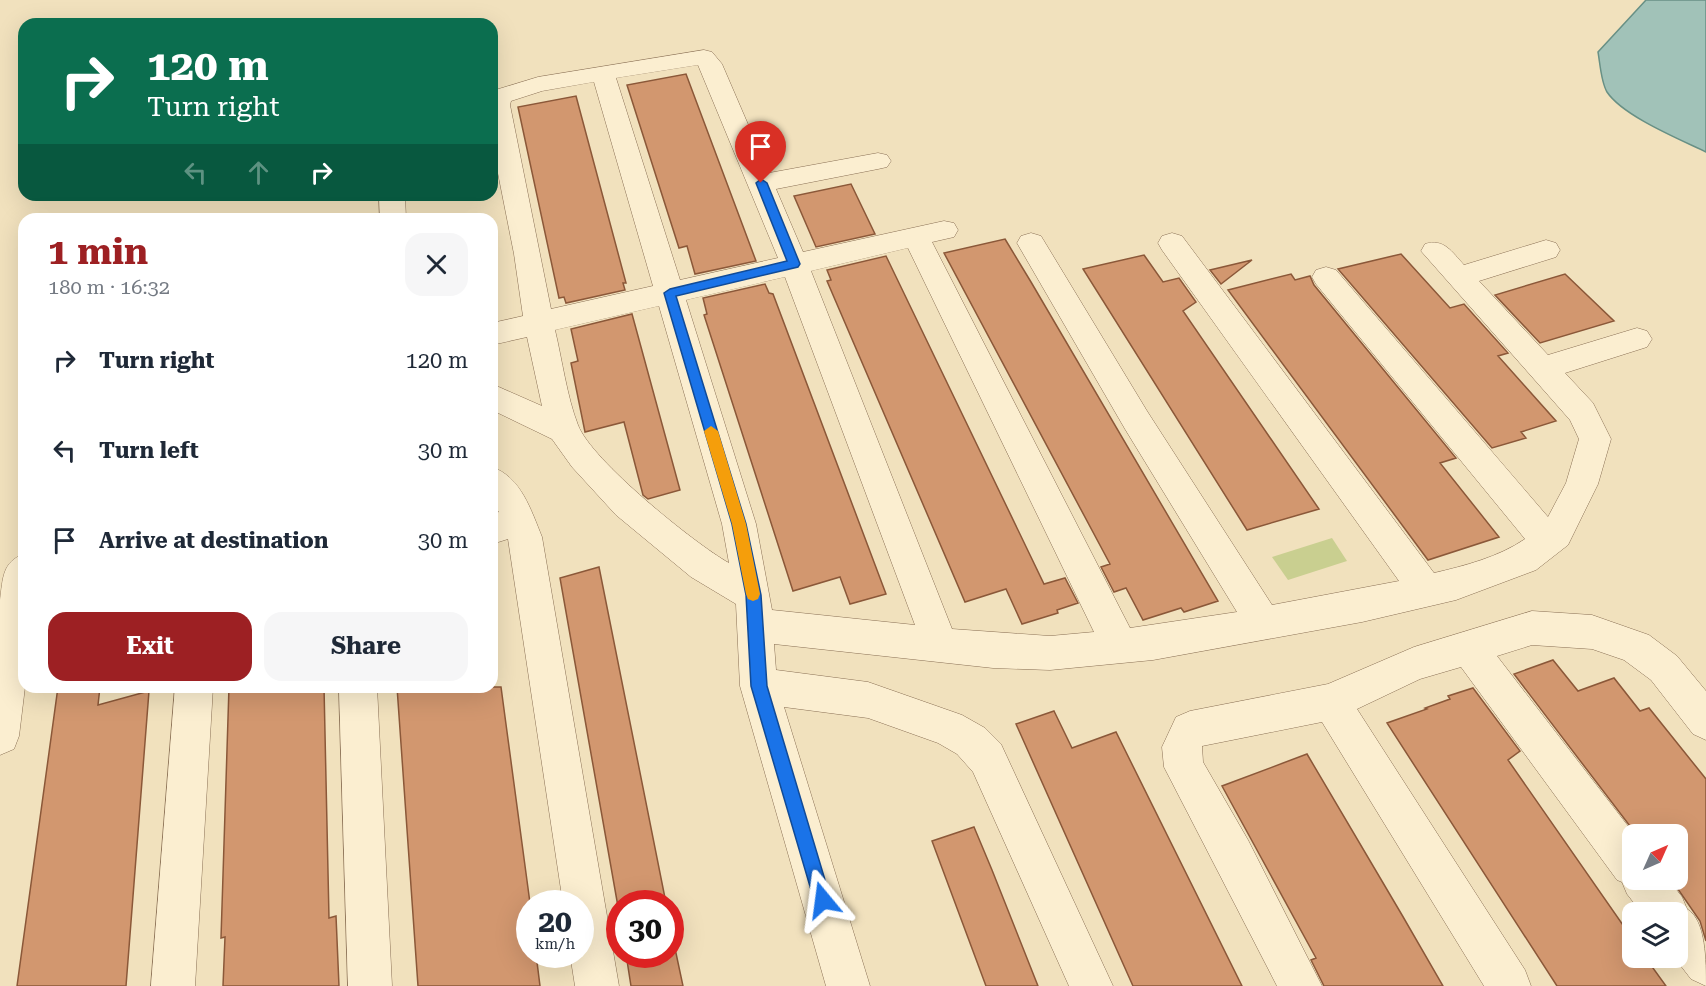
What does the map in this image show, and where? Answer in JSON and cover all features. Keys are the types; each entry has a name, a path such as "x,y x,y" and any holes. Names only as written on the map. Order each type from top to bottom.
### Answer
{"street":[{"path":"940,645 794,264 716,74 704,57 538,84 500,97 498,105 539,323 564,430 584,458 628,505 754,610 940,645 993,651 1050,653 1120,646 1264,624 1456,584 1524,559 1556,535 1582,484 1595,439 1582,412 1435,251"},
{"path":"603,73 739,524 754,610 759,686 848,986"},
{"path":"761,183 878,161"},
{"path":"498,333 930,233 1120,646"},
{"path":"1031,243 1136,420 1264,624"},
{"path":"1172,243 1426,591"},
{"path":"1459,277 1546,250"},
{"path":"1326,277 1547,541"},
{"path":"1543,368 1637,339"},
{"path":"498,399 564,430"},
{"path":"498,488 512,504 505,525 525,537 597,986"},
{"path":"0,736 11,675 18,604"},
{"path":"1300,986 1184,767 1181,747 1190,730 1331,702 1414,664 1532,628 1592,632 1636,647 1664,669 1706,721"},
{"path":"1468,647 1622,853"},
{"path":"759,686 868,700 948,728 971,741 987,758 1091,986"},
{"path":"173,986 194,693"},
{"path":"358,693 370,986"},
{"path":"1331,702 1509,986"},
{"path":"1650,890 1659,902"},
{"path":"1688,940 1706,964"}],"green space":[{"path":"1332,538 1347,561 1288,580 1272,557"}],"water":[{"path":"1646,0 1706,0 1706,152 1667,134 1625,110 1605,88 1598,52"}],"building":[{"path":"686,74 756,261 695,274 687,246 679,248 627,85"},
{"path":"576,96 626,283 623,283 625,290 566,303 564,297 559,298 518,107"},
{"path":"851,184 875,234 816,247 794,196"},
{"path":"1005,239 1218,601 1184,612 1181,608 1143,620 1126,588 1114,592 1101,567 1110,564 944,253"},
{"path":"1401,254 1450,308 1464,304 1508,353 1498,356 1556,421 1521,432 1526,438 1492,448 1338,269"},
{"path":"1144,255 1163,282 1179,278 1196,302 1183,311 1319,509 1247,530 1083,269"},
{"path":"886,256 1044,584 1065,578 1078,603 1057,610 1058,613 1022,624 1006,589 965,602 827,281 831,280 827,270"},
{"path":"1252,260 1221,284 1210,270"},
{"path":"1291,274 1295,280 1310,276 1314,285 1456,458 1440,463 1499,537 1428,560 1228,290"},
{"path":"1565,274 1614,321 1540,343 1495,295"},
{"path":"765,284 769,293 773,294 886,594 850,604 840,577 793,591 704,315 707,314 703,298"},
{"path":"632,314 680,490 648,499 643,495 624,422 585,432 571,363 578,361 571,329"},
{"path":"599,567 663,890 615,890 560,578"},
{"path":"1553,660 1578,691 1614,678 1640,711 1649,708 1706,779 1706,941 1700,921 1679,890 1688,890 1688,824 1628,824 1514,674"},
{"path":"498,687 501,687 528,890 516,890 516,968 538,968 540,986 418,986 397,693 498,693"},
{"path":"1473,688 1520,751 1508,760 1622,924 1622,968 1653,968 1666,986 1557,986 1387,723 1450,699 1448,696"},
{"path":"57,693 99,693 98,705 149,693 126,986 17,986"},
{"path":"229,693 324,693 329,918 336,916 339,986 223,986 225,937 221,938"},
{"path":"1054,711 1072,748 1116,732 1242,986 1133,986 1016,724"},
{"path":"1307,754 1443,986 1324,986 1311,960 1316,958 1222,786"},
{"path":"974,827 1038,986 986,986 932,841"},
{"path":"628,968 679,968 683,986 631,986"}],"slow traffic":[{"path":"711,431 739,524 753,594"}],"route":[{"path":"761,183 794,264 670,293 739,524 753,595 759,686 823,900"}]}
